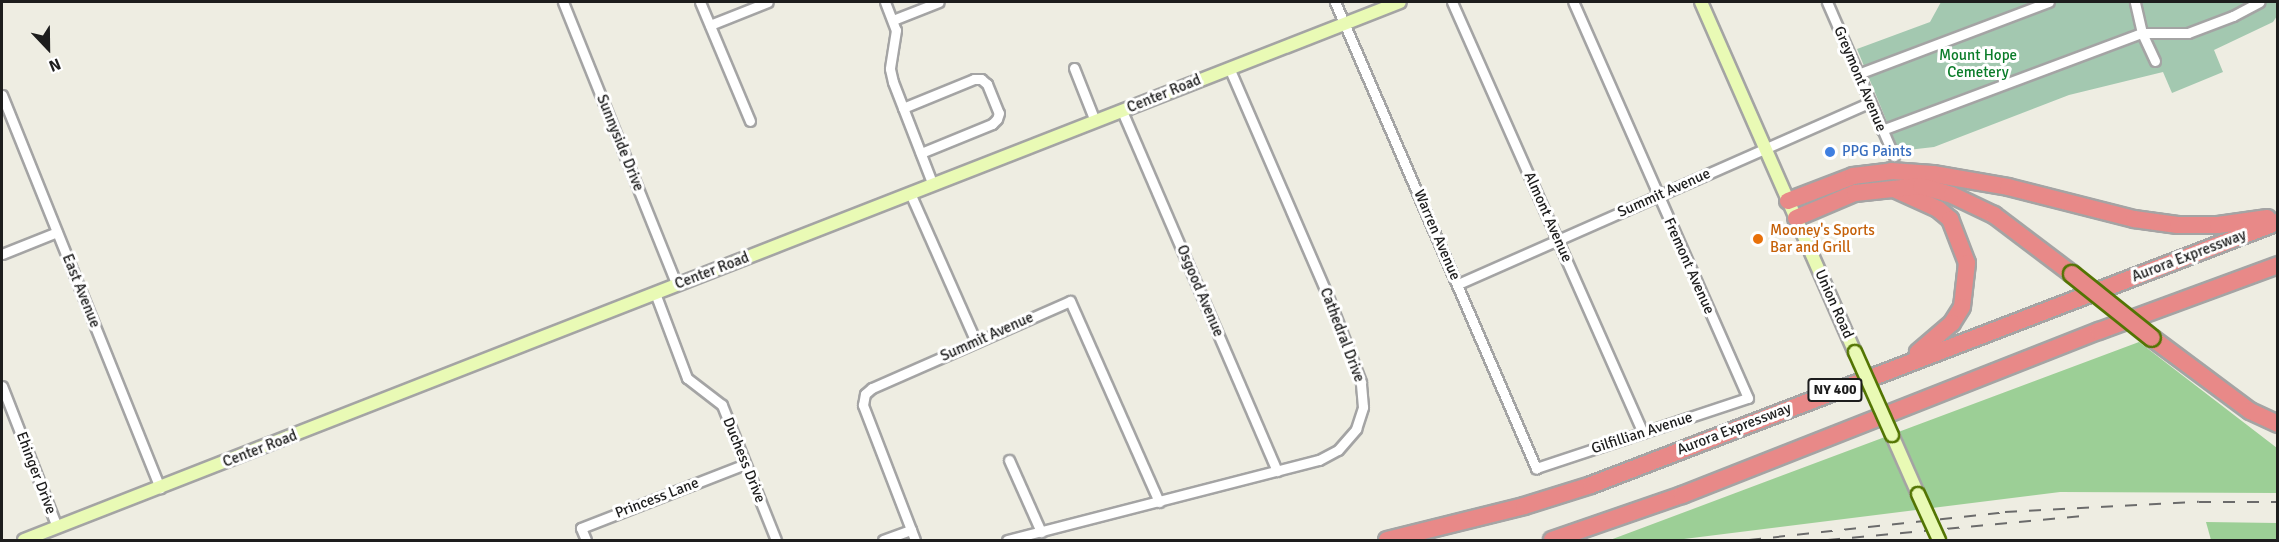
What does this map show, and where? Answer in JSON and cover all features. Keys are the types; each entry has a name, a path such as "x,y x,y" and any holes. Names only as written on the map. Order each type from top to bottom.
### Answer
{"highway":[{"path":"1788,201 1853,176 1891,171 1933,174 2008,187 2134,219 2178,225 2218,225 2277,216"},
{"path":"1933,174 1974,192 2011,215 2077,272 2250,411 2277,424"},
{"path":"1796,219 1856,193 1890,187 1921,186 1952,195 1994,215 2077,272"},
{"path":"1890,187 1938,209 1950,219 1967,263 1962,307 1952,323 1900,365"},
{"name":"Aurora Expressway","path":"1387,540 1524,506 1591,485 2277,222"},
{"name":"NY 400","path":"1552,540 1682,495 2098,331 2277,265"},
{"path":"2243,279 2277,274"},
{"path":"2156,336 2252,405 2277,416"}],"main road":[{"name":"Center Road","path":"30,539 1400,2"},
{"name":"Union Road","path":"1701,2 1939,540"}],"street":[{"name":"Sunnyside Drive","path":"563,2 677,285"},
{"path":"700,2 750,121"},
{"path":"710,25 768,2"},
{"path":"885,2 896,30 890,69 933,185"},
{"path":"893,20 939,2"},
{"name":"Warren Avenue","path":"1335,2 1536,468"},
{"name":"Almont Avenue","path":"1452,2 1643,433"},
{"name":"Fremont Avenue","path":"1573,2 1748,398"},
{"name":"Greymont Avenue","path":"1827,2 1894,156"},
{"path":"1858,74 2049,2"},
{"path":"2135,2 2142,33 2155,61"},
{"path":"1882,130 2142,33 2188,33 2233,16 2259,2"},
{"path":"1074,68 1095,122"},
{"name":"Cathedral Drive","path":"1007,540 1319,460 1338,450 1356,429 1363,407 1361,382 1327,294 1229,68"},
{"path":"903,108 974,80 981,79 987,84 991,93 999,113 992,124 921,153"},
{"name":"East Avenue","path":"2,95 160,488"},
{"name":"Summit Avenue","path":"1458,284 1870,102"},
{"name":"Osgood Avenue","path":"1122,111 1277,471"},
{"path":"910,194 976,342"},
{"path":"2,254 57,232"},
{"name":"Duchess Drive","path":"655,293 687,378 722,405 776,540"},
{"name":"Summit Avenue","path":"911,530 862,400 872,388 1070,301 1159,502"},
{"name":"Ehinger Drive","path":"2,386 57,527"},
{"name":"Gilfillian Avenue","path":"1536,468 1748,398"},
{"path":"1009,459 1041,532"},
{"name":"Princess Lane","path":"586,540 581,528 745,464"},
{"path":"883,540 911,530 915,540"}],"green space":[{"name":"Mount Hope Cemetery","path":"1941,2 2277,2 2277,16 2273,22 2214,50 2223,72 2172,93 2163,72 2069,95 1934,147 1899,151 1857,49 1930,22"},
{"path":"2139,342 2277,448 2277,493 2060,492 1676,540 1610,540"},
{"path":"2206,522 2277,523 2277,540 2211,540"}],"railway":[{"path":"1749,540 2005,512 2199,502 2278,502"},
{"path":"1828,540 2080,516"}],"place":[{"name":"PPG Paints","path":"1830,152"},
{"name":"Mooney's Sports Bar and Grill","path":"1758,239"}]}
